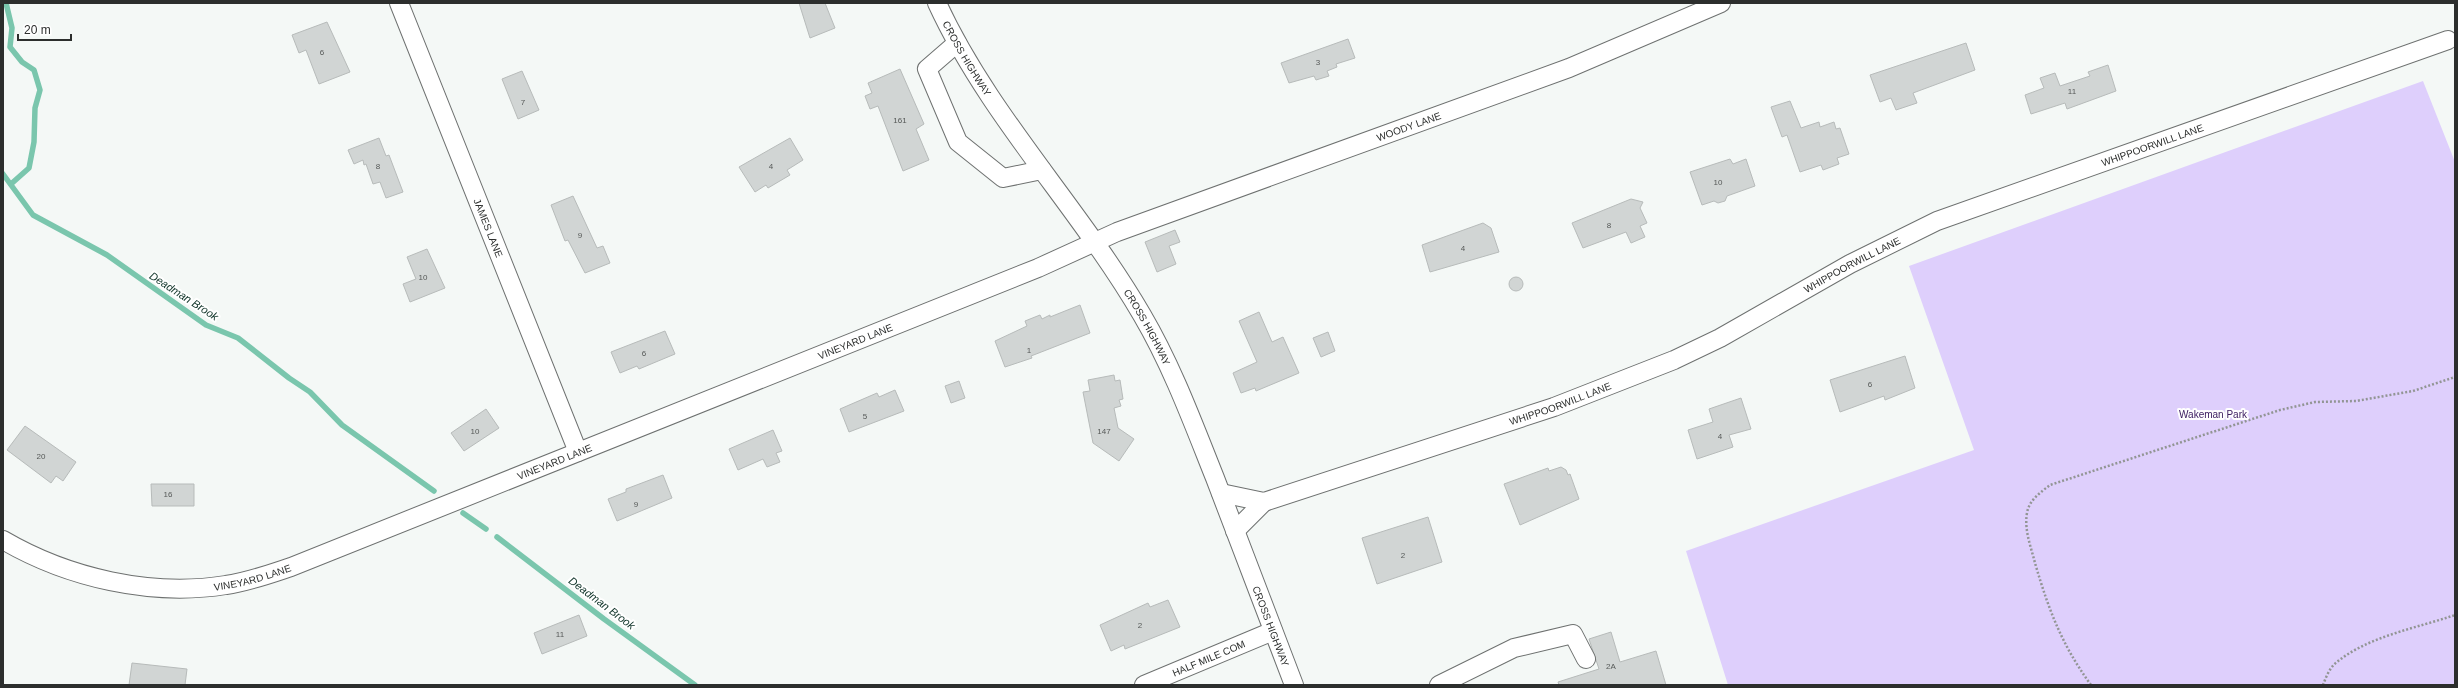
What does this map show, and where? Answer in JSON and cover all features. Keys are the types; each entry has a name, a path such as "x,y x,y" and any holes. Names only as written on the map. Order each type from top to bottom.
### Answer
{"street":[{"name":"JAMES LANE","path":"399,3 578,452"},
{"name":"CROSS HIGHWAY","path":"937,3 957,42 1042,170 1130,294 1153,335 1182,398 1294,685"},
{"name":"WOODY LANE","path":"1095,243 1117,232 1569,68 1721,3"},
{"name":"WHIPPOORWILL LANE","path":"1235,531 1264,502 1554,407 1674,360 1720,338 1850,264 1937,221 2448,40"},
{"path":"957,42 927,69 958,142 1003,178 1042,170"},
{"name":"VINEYARD LANE","path":"3,540 57,565 101,579 171,588 227,585 291,568 1038,268 1095,243"},
{"name":"WHIPPOORWILL LANE","path":"1220,493 1264,502"},
{"name":"HALF MILE COM","path":"1144,685 1274,631"},
{"path":"1439,685 1514,648 1573,634 1586,659"}],"path":[{"path":"2091,685 2072,659 2050,613 2027,534 2027,512 2035,497 2050,485 2280,410 2315,402 2356,401 2413,391 2455,377"},
{"path":"2323,685 2336,662 2351,652 2372,642 2455,616"}],"green space":[{"name":"Wakeman Park","path":"2423,81 2455,162 2455,685 1728,685 1686,551 1974,450 1909,266"}],"building":[{"path":"799,3 825,3 835,28 810,38"},
{"path":"327,22 350,72 319,84 306,50 299,53 292,35"},
{"path":"1348,39 1355,58 1336,64 1337,67 1327,71 1329,76 1316,80 1314,76 1289,83 1281,63"},
{"path":"1966,43 1975,70 1913,93 1917,103 1896,110 1891,98 1880,102 1870,75"},
{"path":"2108,65 2116,91 2067,109 2065,103 2031,114 2025,95 2044,88 2040,78 2055,73 2060,86 2090,76 2088,72"},
{"path":"900,69 924,124 916,129 929,160 903,171 878,106 870,109 865,96 872,93 868,83"},
{"path":"522,71 539,110 518,119 502,79"},
{"path":"1790,101 1801,128 1819,122 1820,127 1834,122 1836,129 1840,128 1849,154 1837,158 1839,164 1823,170 1821,165 1800,172 1787,135 1782,137 1771,107"},
{"path":"379,138 386,156 389,155 403,192 386,198 380,182 373,184 366,164 364,165 363,160 354,164 348,150"},
{"path":"790,138 803,160 787,170 790,175 768,188 766,185 755,192 739,167"},
{"path":"1730,159 1733,164 1746,159 1755,186 1727,196 1725,201 1718,203 1714,201 1702,205 1690,172"},
{"path":"573,196 597,248 603,246 610,263 585,273 568,240 565,241 551,205"},
{"path":"1631,199 1643,202 1640,208 1647,223 1640,226 1645,237 1631,243 1626,232 1583,248 1572,223"},
{"path":"1483,223 1491,228 1499,252 1430,272 1422,245"},
{"path":"1175,230 1180,242 1169,246 1176,264 1157,272 1145,242"},
{"path":"427,249 445,288 410,302 403,284 416,279 407,257"},
{"path":"1513,277 1519,277 1523,281 1523,287 1519,291 1513,291 1509,287 1509,281"},
{"path":"1080,305 1090,333 1031,356 1032,358 1005,367 995,341 1027,326 1025,321 1040,315 1042,319 1050,315 1050,317"},
{"path":"1259,312 1272,342 1283,337 1299,373 1256,391 1255,388 1241,393 1233,373 1257,362 1239,321"},
{"path":"665,331 675,354 639,369 637,366 620,373 611,352"},
{"path":"1328,332 1335,351 1321,357 1313,338"},
{"path":"1905,356 1915,388 1885,400 1884,396 1840,412 1830,380"},
{"path":"1114,375 1115,381 1120,380 1123,399 1119,400 1121,406 1114,408 1118,428 1134,439 1119,461 1093,443 1083,392 1090,391 1088,380"},
{"path":"959,381 965,398 951,403 945,386"},
{"path":"895,390 904,411 849,432 840,409 877,393 879,397"},
{"path":"1741,398 1751,429 1729,435 1733,447 1697,459 1688,430 1713,422 1709,409"},
{"path":"486,409 499,428 464,451 451,433"},
{"path":"25,426 76,462 63,481 56,476 51,483 7,450"},
{"path":"773,430 782,451 776,453 780,462 767,467 763,459 738,470 729,449"},
{"path":"1561,467 1566,470 1568,475 1570,474 1579,499 1520,525 1504,484 1548,468 1549,471"},
{"path":"663,475 672,498 617,521 608,499 626,492 626,489"},
{"path":"151,484 194,484 194,506 152,506"},
{"path":"1428,517 1442,562 1377,584 1362,538"},
{"path":"1168,600 1180,627 1125,649 1124,645 1111,651 1100,625 1148,603 1150,607"},
{"path":"579,615 587,636 542,654 534,633"},
{"path":"1611,632 1620,662 1656,651 1666,685 1559,685 1558,682 1599,669 1589,639"},
{"path":"132,663 187,669 185,685 129,685"}],"waterway":[{"path":"6,3 12,28 10,47 22,62 34,70 40,90 35,108 34,142 29,168 11,184"},
{"name":"Deadman Brook","path":"3,174 33,215 107,255 206,325 238,338 289,378 310,392 342,425 434,491"},
{"name":"Deadman Brook","path":"463,513 486,529"},
{"name":"Deadman Brook","path":"497,537 604,619 695,685"}]}
